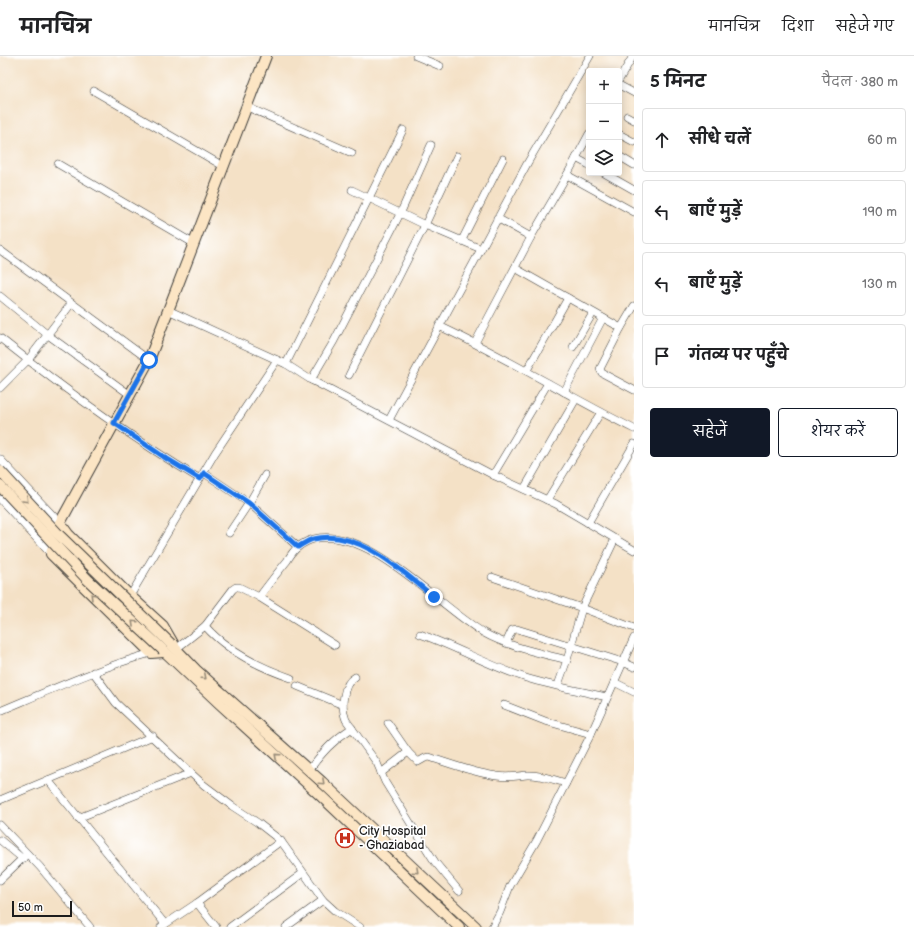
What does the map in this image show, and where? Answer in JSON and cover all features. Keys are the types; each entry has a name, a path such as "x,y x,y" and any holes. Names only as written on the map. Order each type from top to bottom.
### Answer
{"main road":[{"path":"169,649 151,653 51,554 60,523 149,360 266,56"},
{"path":"0,471 219,703 321,796 459,927"},
{"path":"0,486 87,579 196,670 309,770 476,927"},
{"path":"60,523 68,534 130,596 163,626 169,649"}],"street":[{"path":"416,56 440,66"},
{"path":"389,420 497,218 590,56"},
{"path":"622,75 633,56"},
{"path":"622,87 634,93"},
{"path":"94,91 223,166"},
{"path":"246,106 352,153"},
{"path":"627,116 634,120"},
{"path":"286,364 403,130"},
{"path":"622,136 634,142"},
{"path":"475,343 531,237 586,140"},
{"path":"311,380 334,341 401,212 431,144"},
{"path":"349,375 425,225 457,156"},
{"path":"576,158 586,163"},
{"path":"622,158 634,164"},
{"path":"462,240 502,159"},
{"path":"58,164 193,243"},
{"path":"567,176 634,212"},
{"path":"609,176 634,190"},
{"path":"352,190 401,212 425,225 480,249"},
{"path":"497,218 531,237"},
{"path":"0,250 71,304 149,360"},
{"path":"515,268 621,328"},
{"path":"0,296 48,335 130,394"},
{"path":"526,370 568,298"},
{"path":"0,388 28,360 71,304"},
{"path":"634,306 600,366 600,371 602,373 634,390"},
{"path":"168,310 286,364 311,380 493,476 547,500 634,550"},
{"path":"573,347 593,312"},
{"path":"564,392 603,318"},
{"path":"439,326 475,343 576,399 634,429"},
{"path":"0,338 114,423 164,457 202,476 249,503 298,547"},
{"path":"130,596 160,543 215,453 277,360"},
{"path":"493,476 548,383"},
{"path":"524,489 576,399"},
{"path":"547,500 601,412"},
{"path":"588,523 634,444"},
{"path":"0,459 60,523"},
{"path":"229,533 249,503 264,475"},
{"path":"0,499 51,554"},
{"path":"259,597 298,547 313,539 329,537 350,541 370,550 394,565 460,617 485,633 506,643 567,660"},
{"path":"558,685 582,608 615,539"},
{"path":"492,577 582,608 634,628"},
{"path":"169,649 205,626 236,587 242,588 259,597 335,645"},
{"path":"205,626 221,641 244,658 265,669 291,678"},
{"path":"506,643 514,628 623,662 634,667"},
{"path":"420,634 445,643 497,667 526,678 607,697"},
{"path":"492,927 500,912 510,886 537,840 591,734 634,638"},
{"path":"0,711 93,672 151,653"},
{"path":"93,672 116,703 191,773 210,789 281,841 323,900 349,925 360,927"},
{"path":"355,677 350,681 347,687 343,706 344,716 368,750 400,808 435,862 459,892"},
{"path":"614,682 634,692"},
{"path":"297,686 343,706"},
{"path":"504,705 545,721 591,734"},
{"path":"388,723 408,752 418,762 429,757 483,774 504,778 528,775 566,783"},
{"path":"309,770 326,748 337,737 352,728"},
{"path":"0,800 153,736"},
{"path":"381,774 408,752"},
{"path":"78,818 191,773"},
{"path":"48,780 163,926 197,903 281,841"},
{"path":"0,825 25,856 90,927"},
{"path":"0,840 25,856"},
{"path":"0,880 25,856"},
{"path":"230,927 303,873"},
{"path":"286,927 323,900"},
{"path":"197,903 216,927"}],"place":[{"name":"City Hospital - Ghaziabad","path":"345,838"}],"route":[{"path":"149,360 114,423 164,457 200,479 204,473 249,503 298,547 313,539 329,537 350,541 370,550 394,565 434,597"}]}
